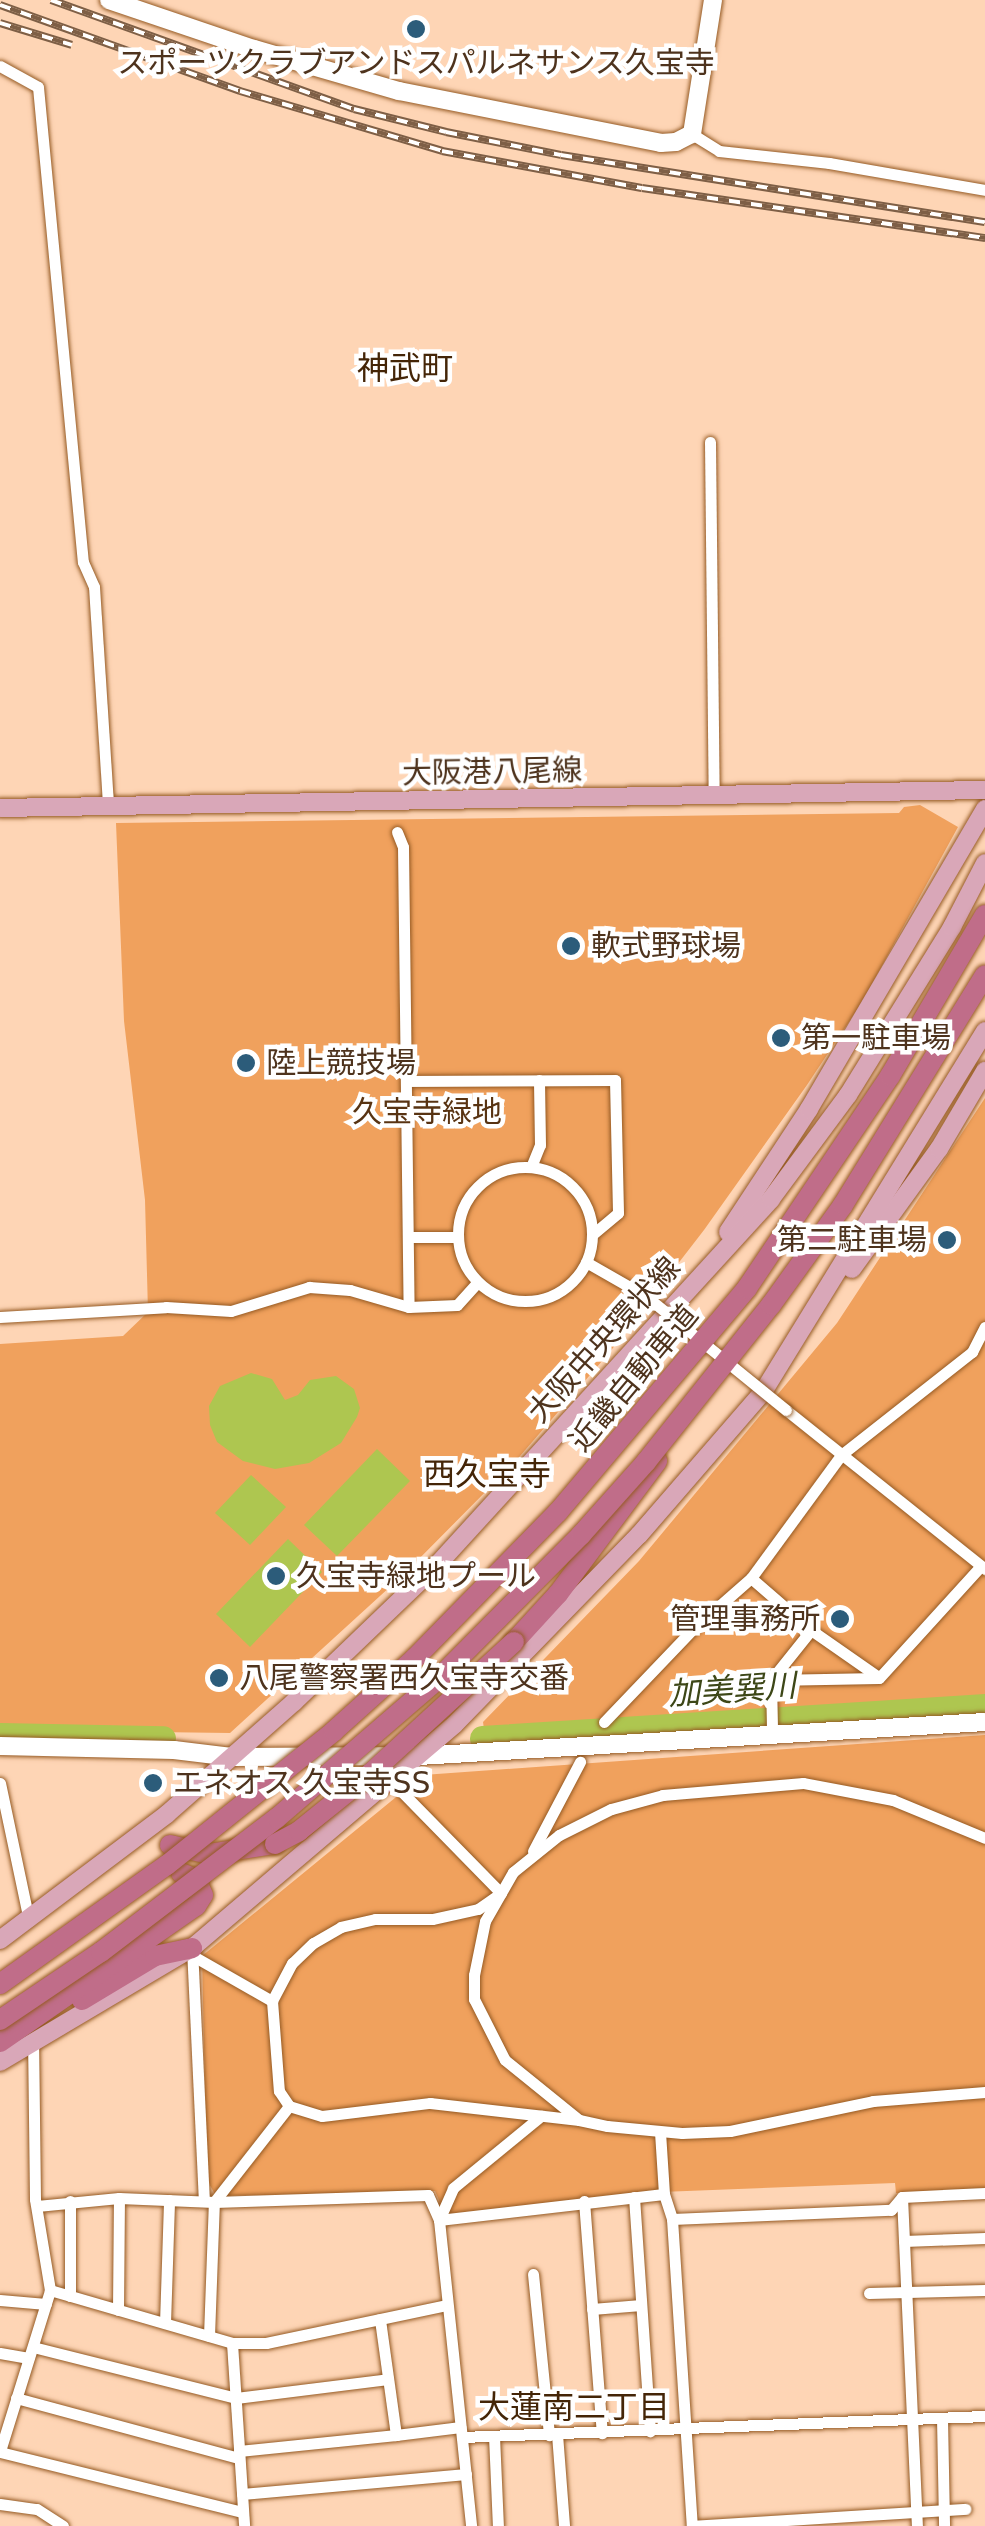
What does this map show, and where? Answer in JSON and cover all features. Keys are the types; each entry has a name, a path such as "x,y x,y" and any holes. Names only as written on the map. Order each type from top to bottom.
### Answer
{"highway":[{"name":"近畿自動車道","path":"0,1984 167,1865 334,1732 415,1658 558,1512 747,1288 890,1076 985,915"},
{"name":"近畿自動車道","path":"0,2020 184,1890 358,1750 439,1678 582,1535 712,1382 842,1205 985,975"},
{"path":"170,1845 209,1854 276,1844 299,1831 372,1773 514,1642 588,1554 712,1382"},
{"path":"0,2044 196,1906 203,1895 196,1879 180,1872"},
{"path":"0,2044 155,1956 192,1952"}],"main road":[{"name":"大阪港八尾線","path":"0,808 985,790"},
{"path":"703,1270 810,1109 985,809"},
{"name":"大阪中央環状線","path":"0,1940 167,1814 438,1564 771,1199 848,1095 952,927 985,863"},
{"path":"762,1392 985,1031"},
{"path":"0,2062 192,1952 419,1756 639,1536 762,1392 939,1149 985,1070"}],"street":[{"path":"109,0 254,49 399,90 622,138 676,142 692,134"},
{"path":"692,134 713,0"},
{"path":"0,66 38,87 83,562 94,587 108,805"},
{"path":"692,134 720,151 829,163 985,190"},
{"path":"710,442 714,797"},
{"path":"397,832 403,847 409,1307"},
{"path":"532,1167 540,1145 539,1080"},
{"path":"407,1082 615,1080 618,1213 592,1235"},
{"path":"532,1167 556,1174 576,1189 588,1211 592,1235 586,1262 566,1287 537,1300 506,1298 478,1282 464,1262 458,1237 462,1209 478,1185 503,1170 532,1167"},
{"path":"409,1237 458,1237"},
{"path":"586,1262 647,1296 983,1567 879,1678 771,1680"},
{"path":"0,1317 142,1309 231,1310 309,1286 350,1290 409,1307 458,1305 478,1282"},
{"path":"604,1722 692,1629 751,1578 841,1455 972,1352 985,1328"},
{"path":"751,1578 811,1630 879,1678"},
{"path":"772,1726 771,1680 811,1630"},
{"path":"0,1746 174,1750 232,1757 419,1756 985,1722"},
{"path":"532,1854 580,1762"},
{"path":"0,1784 29,1920"},
{"path":"579,2120 506,2060 474,1999 485,1922 513,1872 532,1854 611,1809 663,1796 751,1785 840,1788 893,1800 985,1838"},
{"path":"400,1790 501,1893"},
{"path":"970,1830 985,1826"},
{"path":"501,1893 478,1909 432,1919 374,1919 340,1927 313,1943 292,1963 272,2001 275,2077 289,2106 322,2116 430,2103 660,2132 730,2131 873,2101 985,2092"},
{"path":"192,1952 272,2001"},
{"path":"192,1952 209,2202 209,2336"},
{"path":"33,2043 38,2206 50,2290 0,2452 243,2519 232,2343"},
{"path":"209,2202 289,2106"},
{"path":"440,2220 453,2188 541,2116"},
{"path":"660,2132 664,2194 672,2220 692,2526 965,2509"},
{"path":"672,2220 891,2210 902,2197 985,2192"},
{"path":"440,2220 664,2194"},
{"path":"38,2206 119,2198 209,2202 428,2196 440,2220 470,2526"},
{"path":"634,2197 650,2431"},
{"path":"902,2197 917,2526"},
{"path":"118,2310 119,2198"},
{"path":"165,2324 169,2200"},
{"path":"70,2201 70,2296"},
{"path":"584,2201 602,2433"},
{"path":"904,2241 985,2238"},
{"path":"533,2274 564,2526"},
{"path":"50,2290 232,2343 266,2343 446,2304"},
{"path":"869,2293 985,2290"},
{"path":"0,2300 46,2304"},
{"path":"592,2310 642,2305"},
{"path":"380,2319 396,2435"},
{"path":"0,2352 31,2352 236,2398 388,2379"},
{"path":"0,2400 15,2400 239,2454 396,2435 602,2433 985,2416"},
{"path":"942,2418 944,2526"},
{"path":"494,2436 498,2526"},
{"path":"242,2494 466,2474"},
{"path":"0,2504 37,2508 62,2526"}],"green space":[{"name":"久宝寺緑地","path":"920,805 958,827 862,1002 807,1085 704,1230 609,1353 514,1463 403,1575 230,1733 0,1730 0,1344 123,1336 148,1312 145,1200 124,1021 116,823 899,813 904,807"},
{"path":"985,1098 985,1702 485,1736 483,1722 639,1561 837,1323"},
{"path":"985,1735 985,2188 896,2193 895,2183 661,2192 445,2214 435,2191 216,2196 207,2180 202,1956 423,1775"}],"shaded area":[{"path":"251,1373 272,1379 285,1400 298,1395 310,1380 336,1376 354,1389 360,1408 357,1417 341,1443 309,1463 275,1469 243,1461 217,1442 210,1425 209,1406 220,1386"},
{"path":"377,1449 410,1481 337,1556 304,1525"},
{"path":"251,1475 286,1507 250,1545 215,1513"},
{"path":"288,1539 322,1572 250,1647 216,1614"}],"waterway":[{"name":"加美巽川","path":"482,1738 985,1706"},
{"name":"加美巽川","path":"0,1735 163,1738"}],"railway":[{"path":"51,0 354,109 446,132 561,155 985,222"},
{"path":"0,5 240,91 442,151 642,188 985,238"},
{"path":"0,23 72,45"}],"place":[{"name":"スポーツクラブアンドスパルネサンス久宝寺","path":"416,29"},
{"name":"軟式野球場","path":"571,946"},
{"name":"第一駐車場","path":"781,1038"},
{"name":"陸上競技場","path":"246,1063"},
{"name":"第二駐車場","path":"947,1240"},
{"name":"久宝寺緑地プール","path":"276,1576"},
{"name":"管理事務所","path":"840,1619"},
{"name":"八尾警察署西久宝寺交番","path":"219,1678"},
{"name":"エネオス 久宝寺SS","path":"153,1783"}],"district":[{"name":"神武町","path":"405,368"},
{"name":"西久宝寺","path":"487,1474"},
{"name":"大蓮南二丁目","path":"574,2407"}]}
